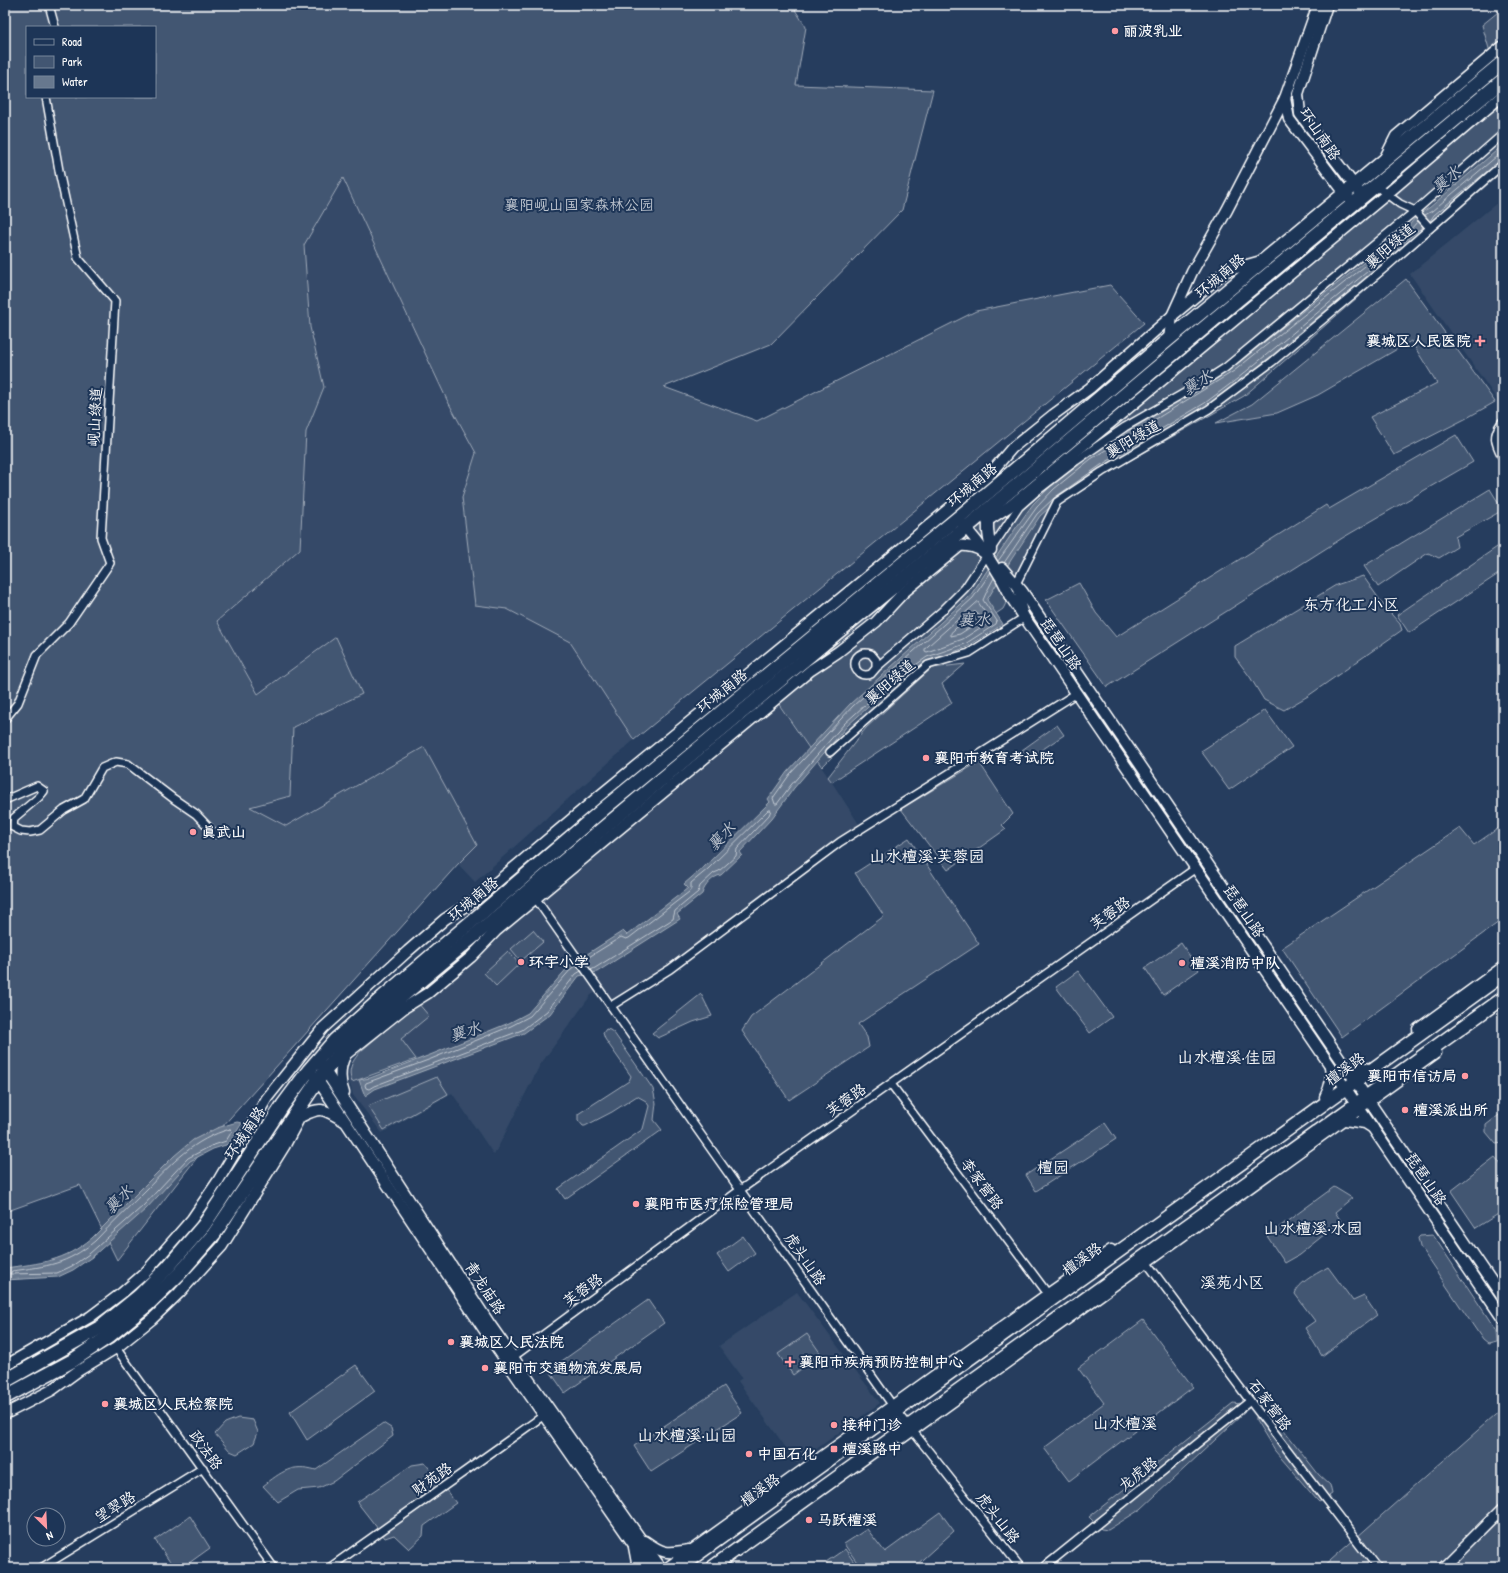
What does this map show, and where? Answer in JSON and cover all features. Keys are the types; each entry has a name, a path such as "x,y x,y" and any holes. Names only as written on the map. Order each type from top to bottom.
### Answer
{"highway":[{"name":"环城南路","path":"5,1397 72,1362 108,1337 147,1305 180,1273 214,1234 294,1120 318,1070 335,1040 383,997 613,801 960,516 1168,339 1503,62"},
{"name":"环城南路","path":"5,1381 108,1337 139,1296 168,1267 204,1225 283,1105 318,1070 359,1034 533,894 839,632 946,544 960,516 992,506 1358,200 1382,190 1503,80"}],"main road":[{"name":"檀溪路","path":"679,1568 895,1408 1345,1086 1503,975"},
{"path":"711,1568 910,1428 1368,1099 1503,998"}],"street":[{"path":"49,5 55,26"},
{"name":"环山南路","path":"1318,5 1285,98 1288,119 1358,200"},
{"name":"环山南路","path":"1327,5 1298,94 1300,114 1350,190"},
{"path":"1383,162 1396,136 1503,46"},
{"path":"987,521 1010,506 1382,190 1503,95"},
{"name":"岘山绿道","path":"5,720 18,703 37,655 68,623 110,563 101,538 115,301 78,258 60,176 46,98"},
{"path":"1168,339 1172,316 1192,272 1227,210 1285,98"},
{"name":"襄阳绿道","path":"876,668 876,660 871,654 864,653 857,657 855,668 860,674 868,675 942,611 965,588 1019,507 1036,492 1076,461 1125,427 1225,368 1415,211 1503,134"},
{"name":"襄阳绿道","path":"1016,584 1057,502 1102,472 1209,409 1272,362 1503,164"},
{"path":"1382,190 1400,204 1415,211 1430,228"},
{"path":"5,1366 93,1316 145,1273 192,1219 218,1181 267,1098 323,1028 446,919 478,898 513,867 960,516 989,475 1012,448 1090,388 1226,271 1265,260"},
{"path":"1503,422 1498,434 1497,442 1503,455"},
{"path":"989,553 987,521 992,506"},
{"path":"960,516 989,553 1005,577"},
{"path":"946,544 971,546 989,553"},
{"path":"345,1055 404,1008 428,993 471,957 533,894 811,670 838,652 876,622 903,593 960,546"},
{"name":"琵琶山路","path":"1005,577 1016,584 1031,604 1503,1298"},
{"name":"琵琶山路","path":"1005,577 1012,599 1503,1319"},
{"path":"1016,584 1025,617"},
{"name":"襄阳绿道","path":"830,752 928,665 969,652 1025,617"},
{"path":"612,1006 670,969 840,842 1077,693"},
{"path":"5,800 37,786 44,791 14,818 13,827 21,831 30,832 40,830 64,810 84,799 102,768 116,762 128,764 196,814 215,834"},
{"path":"513,867 533,894"},
{"name":"芙蓉路","path":"513,1357 740,1190 1196,868"},
{"name":"虎头山路","path":"533,894 895,1408 1020,1568"},
{"path":"1355,1079 1366,1068 1503,967"},
{"path":"1368,1099 1385,1091 1503,1005"},
{"path":"349,1106 341,1083 341,1069 345,1055 359,1034"},
{"path":"1341,1058 1356,1069 1366,1068"},
{"path":"1325,1097 1330,1087 1332,1078 1330,1064"},
{"name":"青龙庙路","path":"318,1070 349,1106 489,1323 513,1357 547,1413"},
{"name":"青龙庙路","path":"318,1070 347,1123 460,1293 547,1413 636,1540 661,1568"},
{"name":"李家营路","path":"891,1084 1050,1297"},
{"path":"1050,1297 1325,1097 1345,1086"},
{"path":"1384,1121 1380,1109 1385,1091"},
{"path":"1145,1259 1345,1120 1358,1106"},
{"path":"294,1120 313,1110 324,1110 347,1123"},
{"path":"1345,1120 1365,1123 1374,1129"},
{"name":"石家营路","path":"1145,1259 1250,1401 1378,1568"},
{"path":"5,1414 52,1390 78,1371 108,1337 93,1316"},
{"name":"政法路","path":"108,1337 274,1568"},
{"name":"龙虎路","path":"1043,1568 1250,1401"},
{"path":"667,1568 895,1408"},
{"name":"财苑路","path":"329,1568 547,1413"},
{"path":"720,1568 910,1428"},
{"name":"望翠路","path":"41,1568 203,1468"},
{"path":"1443,1568 1503,1508"},
{"path":"638,1568 636,1540 658,1550 672,1553 693,1549"},
{"name":"青龙庙路","path":"636,1540 650,1568"}],"shaded area":[{"path":"343,178 447,400 476,453 463,497 475,605 507,609 570,642 634,740 475,882 458,864 477,845 424,747 286,826 249,807 293,727 361,694 336,637 258,694 217,621 300,549 306,432 324,387 310,327 304,245"},
{"name":"襄城区人民医院","path":"1503,198 1503,408 1410,274"},
{"path":"775,700 862,829 670,969 611,1006 601,990 591,995 540,1065 494,1155 452,1093 382,1133 353,1095 347,1074 354,1059 526,910"},
{"name":"襄阳市疾病预防控制中心","path":"797,1292 880,1403 797,1463 738,1381 742,1378 719,1346"}],"green space":[{"name":"襄阳岘山国家森林公园","path":"5,5 792,5 806,27 796,85 933,90 902,210 771,344 664,387 757,421 976,311 1110,285 1144,323 634,740 570,642 507,609 475,605 462,497 476,453 447,400 343,178 304,245 310,327 324,387 306,432 300,549 217,621 258,694 336,637 362,694 293,727 290,796 250,807 286,826 424,747 477,845 458,864 213,1137 117,1260 80,1185 5,1212"},
{"path":"1503,8 1503,62 1495,69 1482,25"},
{"path":"1503,80 1503,171 1244,396 1057,502 1003,609 925,662 822,767 769,690"},
{"path":"1406,279 1495,402 1394,455 1370,417 1437,383 1411,341 1318,395 1277,413 1216,423 1252,404"},
{"path":"1456,435 1473,462 1344,537 1107,687 1046,600 1079,583 1096,613 1116,637 1326,505 1329,509"},
{"path":"1490,489 1503,510 1455,537 1457,547 1439,558 1428,553 1378,587 1364,566"},
{"path":"1503,543 1503,571 1409,633 1397,615"},
{"path":"1363,576 1384,606 1400,624 1402,630 1308,696 1284,710 1264,700 1250,677 1235,657 1235,646 1336,585"},
{"path":"965,664 942,684 952,703 832,782 828,777 866,728 932,668"},
{"path":"1265,710 1292,747 1229,790 1201,751"},
{"path":"1057,725 1064,735 1028,759 1022,750"},
{"path":"979,762 1013,814 1002,825 1006,829 948,870 901,809"},
{"path":"1503,825 1503,919 1342,1037 1282,948 1460,828 1474,845"},
{"path":"909,838 979,944 858,1024 867,1037 869,1047 789,1100 742,1031 751,1017 884,916 855,873"},
{"path":"533,930 543,942 521,961 511,949"},
{"path":"1181,943 1199,970 1163,995 1145,968"},
{"path":"508,951 519,964 496,986 484,973"},
{"path":"1078,971 1112,1017 1090,1033 1056,987"},
{"path":"701,994 712,1016 693,1022 658,1038 652,1033"},
{"path":"418,1003 429,1016 401,1039 416,1059 352,1082 350,1073 353,1061 358,1054"},
{"path":"606,1029 614,1033 653,1089 656,1103 654,1120 662,1130 565,1199 558,1189 643,1129 649,1106 646,1101 637,1096 612,1112 585,1126 583,1126 578,1120 578,1114 629,1081 631,1076 605,1039 603,1033"},
{"path":"437,1077 448,1094 384,1130 368,1106"},
{"path":"1503,1112 1503,1143 1496,1144 1486,1132 1486,1125"},
{"path":"1105,1123 1116,1139 1036,1191 1026,1175"},
{"path":"1495,1157 1503,1167 1503,1211 1476,1228 1451,1191"},
{"path":"1334,1187 1352,1198 1335,1212 1341,1221 1299,1255 1285,1263 1267,1236"},
{"path":"1433,1235 1496,1330 1497,1342 1488,1344 1483,1340 1420,1247 1418,1238 1420,1236"},
{"path":"743,1236 755,1253 729,1272 717,1255"},
{"path":"1328,1267 1353,1301 1364,1296 1377,1315 1322,1356 1305,1328 1315,1321 1295,1294 1304,1282"},
{"path":"648,1300 664,1323 565,1393 549,1370"},
{"path":"1143,1320 1193,1387 1069,1481 1044,1448 1104,1403 1078,1368"},
{"path":"807,1334 821,1354 793,1375 778,1354"},
{"path":"356,1365 375,1391 307,1440 290,1412"},
{"path":"724,1386 742,1413 651,1472 634,1446"},
{"path":"1233,1403 1240,1404 1245,1412 1141,1509 1108,1530 1101,1529 1089,1517"},
{"path":"1503,1408 1503,1568 1322,1568"},
{"path":"1264,1411 1270,1412 1319,1475 1330,1485 1332,1494 1319,1502 1275,1451 1256,1420 1256,1417"},
{"path":"238,1418 253,1420 258,1432 254,1443 237,1454 230,1451 215,1434 225,1423"},
{"path":"383,1423 391,1428 393,1436 334,1481 319,1488 298,1490 278,1502 263,1486 281,1473 293,1468 308,1468 316,1470"},
{"path":"425,1463 456,1503 424,1526 423,1536 409,1549 394,1535 385,1538 357,1502 412,1465"},
{"path":"940,1512 954,1531 913,1568 861,1568 844,1544 867,1529 885,1552"},
{"path":"190,1516 210,1548 182,1568 174,1568 155,1540"},
{"path":"845,1549 858,1568 831,1568 826,1562"}],"water":[{"name":"襄水","path":"1503,145 1503,163 1240,382 1208,407 1057,501 1040,516 987,600 1003,624 967,647 929,661 888,689 847,726 794,788 772,818 740,852 742,855 721,875 712,879 702,894 677,914 680,919 597,972 579,976 550,1014 524,1033 375,1089 365,1096 359,1080 370,1078 430,1055 509,1023 528,1013 570,965 623,931 627,935 688,888 684,884 705,866 770,802 768,799 787,772 850,704 970,596 1033,504 1051,486 1088,456 1232,368 1408,227 1418,214 1429,208"},
{"name":"襄水","path":"237,1122 242,1123 229,1144 213,1149 190,1161 146,1209 92,1257 73,1270 58,1277 5,1280 5,1268 41,1263 61,1257 81,1246 92,1238 174,1156 193,1140 217,1128"}],"place":[{"name":"丽波乳业","path":"1115,31"},
{"name":"襄城区人民医院","path":"1480,341"},
{"name":"襄阳市教育考试院","path":"926,758"},
{"name":"真武山","path":"193,832"},
{"name":"环宇小学","path":"521,962"},
{"name":"檀溪消防中队","path":"1182,963"},
{"name":"襄阳市信访局","path":"1465,1076"},
{"name":"檀溪派出所","path":"1405,1110"},
{"name":"襄阳市医疗保险管理局","path":"636,1204"},
{"name":"襄城区人民法院","path":"451,1342"},
{"name":"襄阳市疾病预防控制中心","path":"790,1362"},
{"name":"襄阳市交通物流发展局","path":"485,1368"},
{"name":"襄城区人民检察院","path":"105,1404"},
{"name":"接种门诊","path":"834,1425"},
{"name":"檀溪路中","path":"834,1449"},
{"name":"中国石化","path":"749,1454"},
{"name":"马跃檀溪","path":"809,1520"}],"district":[{"name":"东方化工小区","path":"1351,604"},
{"name":"山水檀溪·芙蓉园","path":"927,856"},
{"name":"山水檀溪·佳园","path":"1227,1057"},
{"name":"檀园","path":"1053,1167"},
{"name":"山水檀溪·水园","path":"1313,1228"},
{"name":"溪苑小区","path":"1232,1282"},
{"name":"山水檀溪","path":"1125,1423"},
{"name":"山水檀溪·山园","path":"687,1435"}]}
